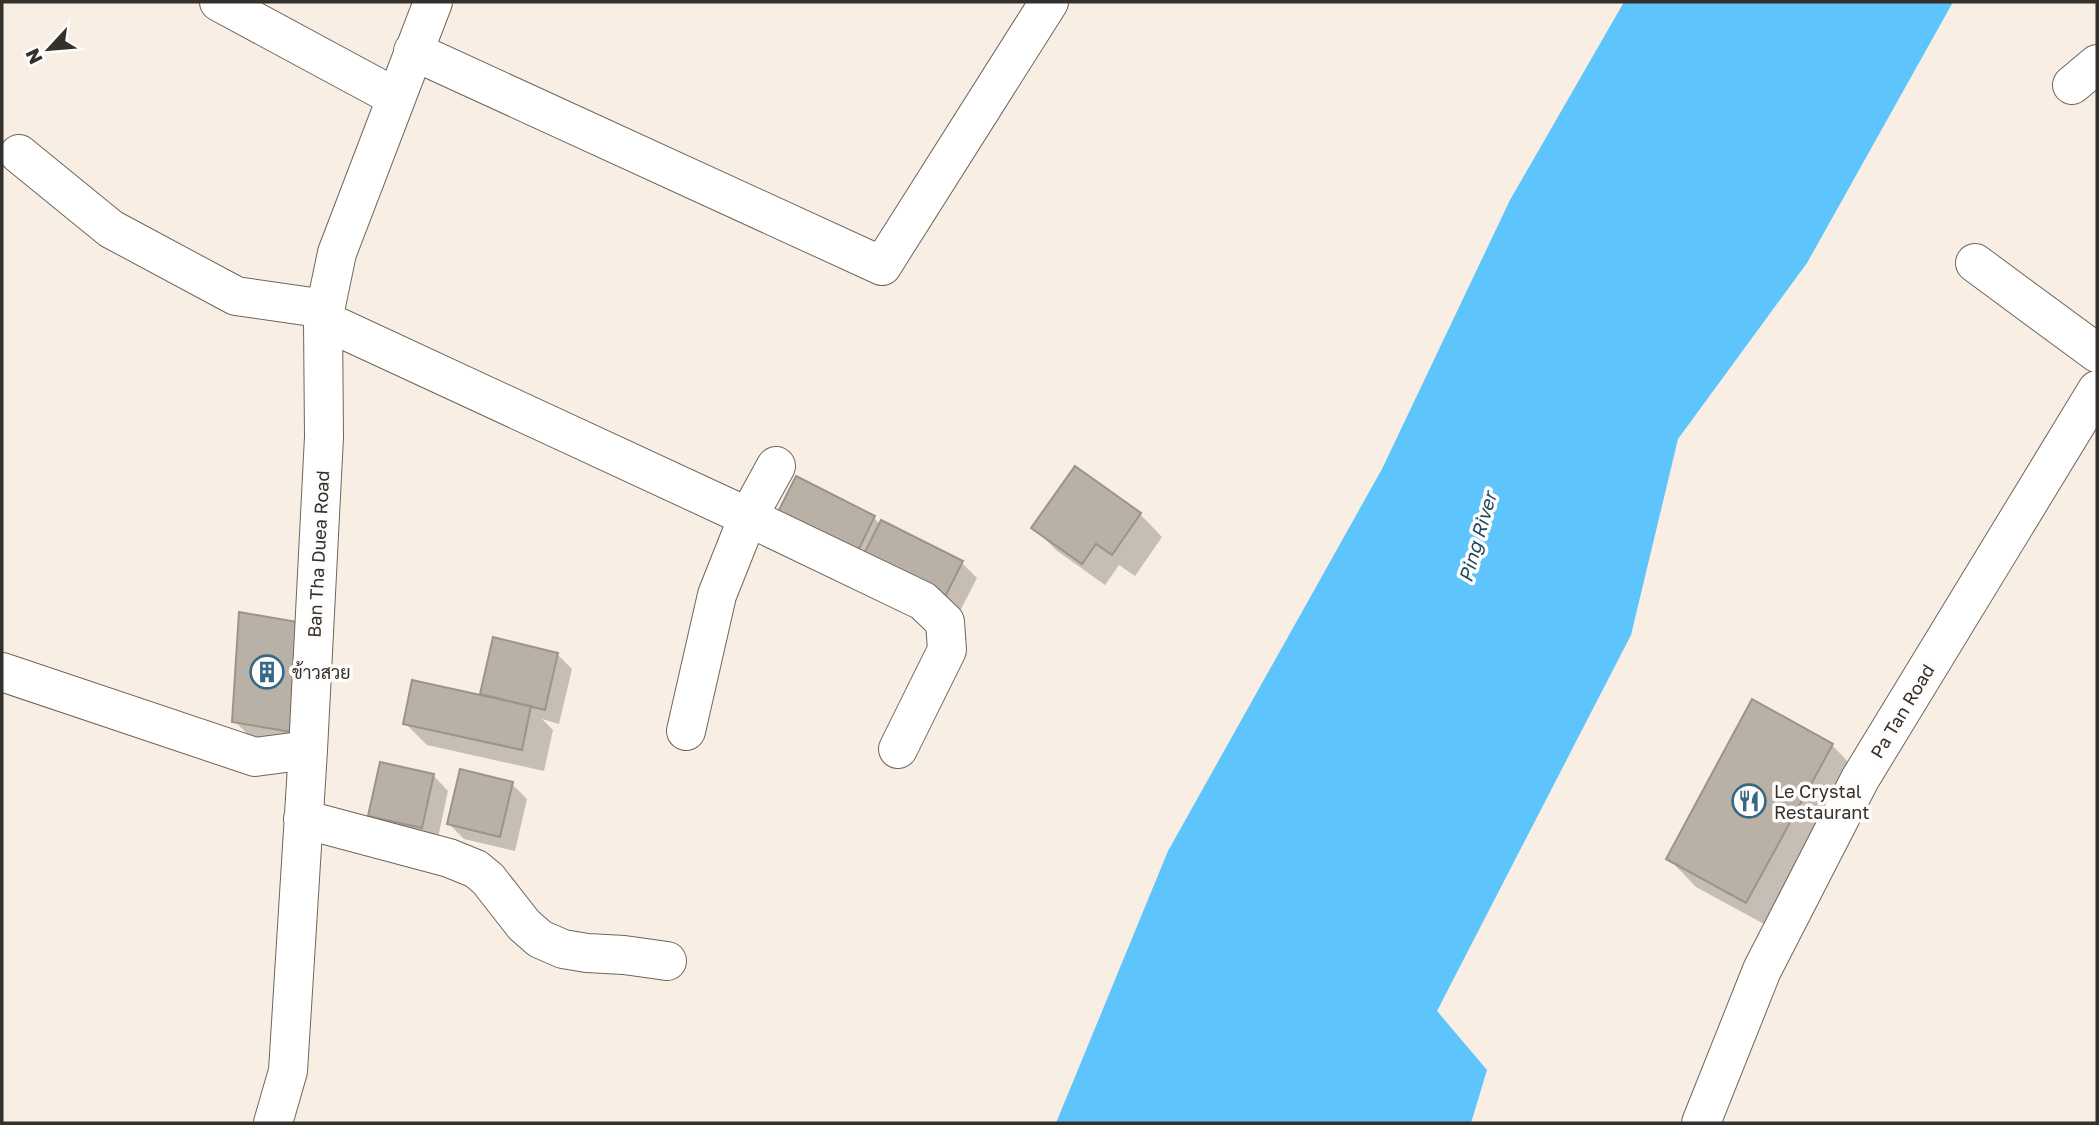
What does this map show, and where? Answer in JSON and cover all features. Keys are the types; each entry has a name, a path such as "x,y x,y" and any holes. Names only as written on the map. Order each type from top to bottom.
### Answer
{"street":[{"path":"219,2 395,97"},
{"name":"Ban Tha Duea Road","path":"273,1123 288,1071 324,437 325,314 337,253 433,2"},
{"path":"413,51 882,267 1049,2"},
{"path":"19,154 111,229 236,296 325,314 923,601 944,622 947,650 898,749"},
{"path":"1975,263 2097,353"},
{"name":"Pa Tan Road","path":"1701,1123 1762,970 1860,779 2097,390"},
{"path":"686,731 717,595 748,517 776,466"},
{"path":"2,672 255,757 308,750"},
{"path":"303,819 449,858 476,869 488,879 524,925 540,939 564,949 667,961"}],"water":[{"name":"Ping River","path":"1624,2 1953,2 1807,263 1678,439 1631,635 1437,1011 1487,1070 1471,1123 1056,1123 1168,851 1382,469 1510,200"}],"building":[{"path":"1075,466 1141,513 1112,555 1096,544 1082,564 1031,528"},
{"path":"796,476 875,516 855,557 776,516"},
{"path":"881,520 963,561 943,601 861,560"},
{"name":"ข้าวสวย","path":"239,612 303,623 292,732 232,722"},
{"path":"493,637 558,653 545,710 480,694"},
{"path":"412,680 531,706 522,750 403,724"},
{"name":"Le Crystal Restaurant","path":"1752,699 1833,744 1746,903 1666,859"},
{"path":"380,762 434,774 422,828 368,816"},
{"path":"460,769 513,782 500,837 447,824"}],"place":[{"name":"ข้าวสวย","path":"267,672"},
{"name":"Le Crystal Restaurant","path":"1749,801"}]}
